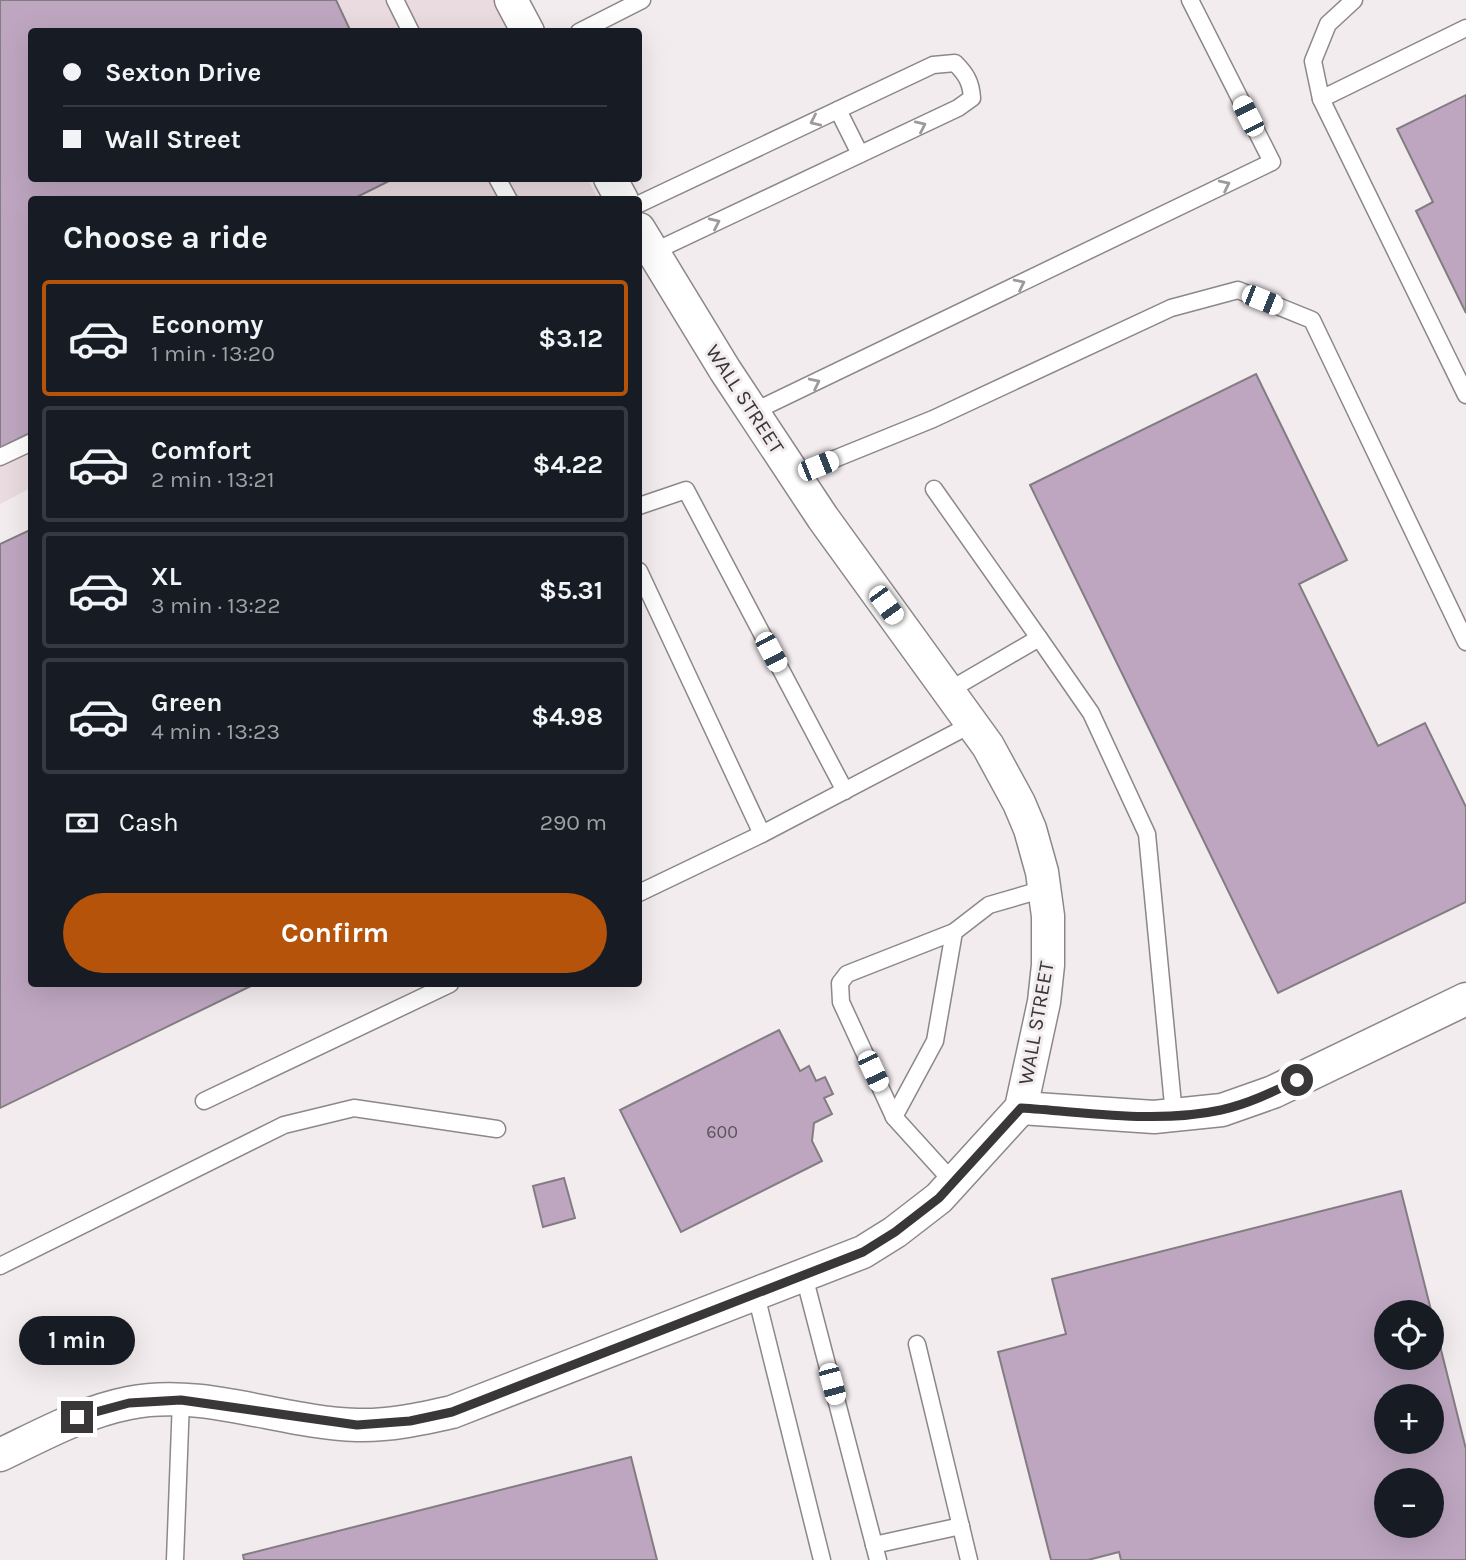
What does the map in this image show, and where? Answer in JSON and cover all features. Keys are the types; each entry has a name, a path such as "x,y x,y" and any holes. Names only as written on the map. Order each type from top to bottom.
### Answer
{"street":[{"path":"511,0 526,28"},
{"name":"WALL STREET","path":"0,1455 77,1417 129,1403 181,1400 357,1425 410,1421 452,1412 846,1260 895,1232 939,1198 1021,1108 1044,1002 1048,965 1048,916 1030,829 1020,803 988,746 823,518 646,241"},
{"path":"1021,1108 1154,1117 1222,1110 1248,1102 1466,999"}],"lane":[{"path":"395,0 409,28"},
{"path":"587,28 642,0"},
{"path":"753,412 1272,162 1190,0"},
{"path":"1354,0 1328,24 1313,61 1321,99 1466,396"},
{"path":"1321,99 1466,28"},
{"path":"642,203 933,65 955,63 972,86 972,98 965,103 860,154 646,241"},
{"path":"838,110 860,154"},
{"path":"795,475 933,419 1171,308 1237,290 1312,320 1466,642"},
{"path":"0,457 28,444"},
{"path":"934,489 1091,713 1147,834 1174,1115"},
{"path":"642,505 686,490 845,791"},
{"path":"642,577 762,834"},
{"path":"948,691 1040,638"},
{"path":"642,892 762,834 972,724"},
{"path":"953,1182 894,1117 841,1002 840,983 847,974 954,932 989,905 1044,889"},
{"path":"894,1117 935,1041 954,932"},
{"path":"204,1101 444,987"},
{"path":"0,1265 284,1125 354,1108 496,1129"},
{"path":"804,1276 876,1552 961,1526"},
{"path":"756,1295 822,1560"},
{"path":"917,1344 969,1560"},
{"path":"175,1560 181,1400"}],"shaded area":[{"path":"0,0 496,0 510,28 28,28 28,182 589,182 596,196 28,196 28,490 0,504"}],"building":[{"path":"0,0 336,0 349,28 28,28 28,182 387,182 359,196 28,196 28,434 0,448"},
{"path":"1466,95 1466,313 1416,211 1433,202 1397,129"},
{"path":"1256,374 1347,560 1299,584 1378,746 1425,723 1466,807 1466,902 1278,993 1030,485"},
{"path":"28,531 28,987 249,987 0,1108 0,544"},
{"path":"779,1030 800,1071 809,1066 816,1081 825,1077 833,1094 824,1098 832,1114 814,1123 812,1141 822,1161 681,1232 620,1110"},
{"path":"564,1178 575,1218 543,1227 533,1186"},
{"path":"1401,1191 1428,1300 1374,1300 1374,1370 1444,1370 1444,1362 1466,1449 1466,1560 1121,1560 1119,1552 1088,1560 1051,1560 998,1352 1066,1334 1052,1279"},
{"path":"631,1457 657,1560 244,1560 243,1555"}],"route":[{"path":"77,1417 129,1403 181,1400 357,1425 410,1421 452,1412 863,1252 895,1232 939,1198 1021,1108 1154,1117 1201,1113 1248,1102 1297,1080"}]}
